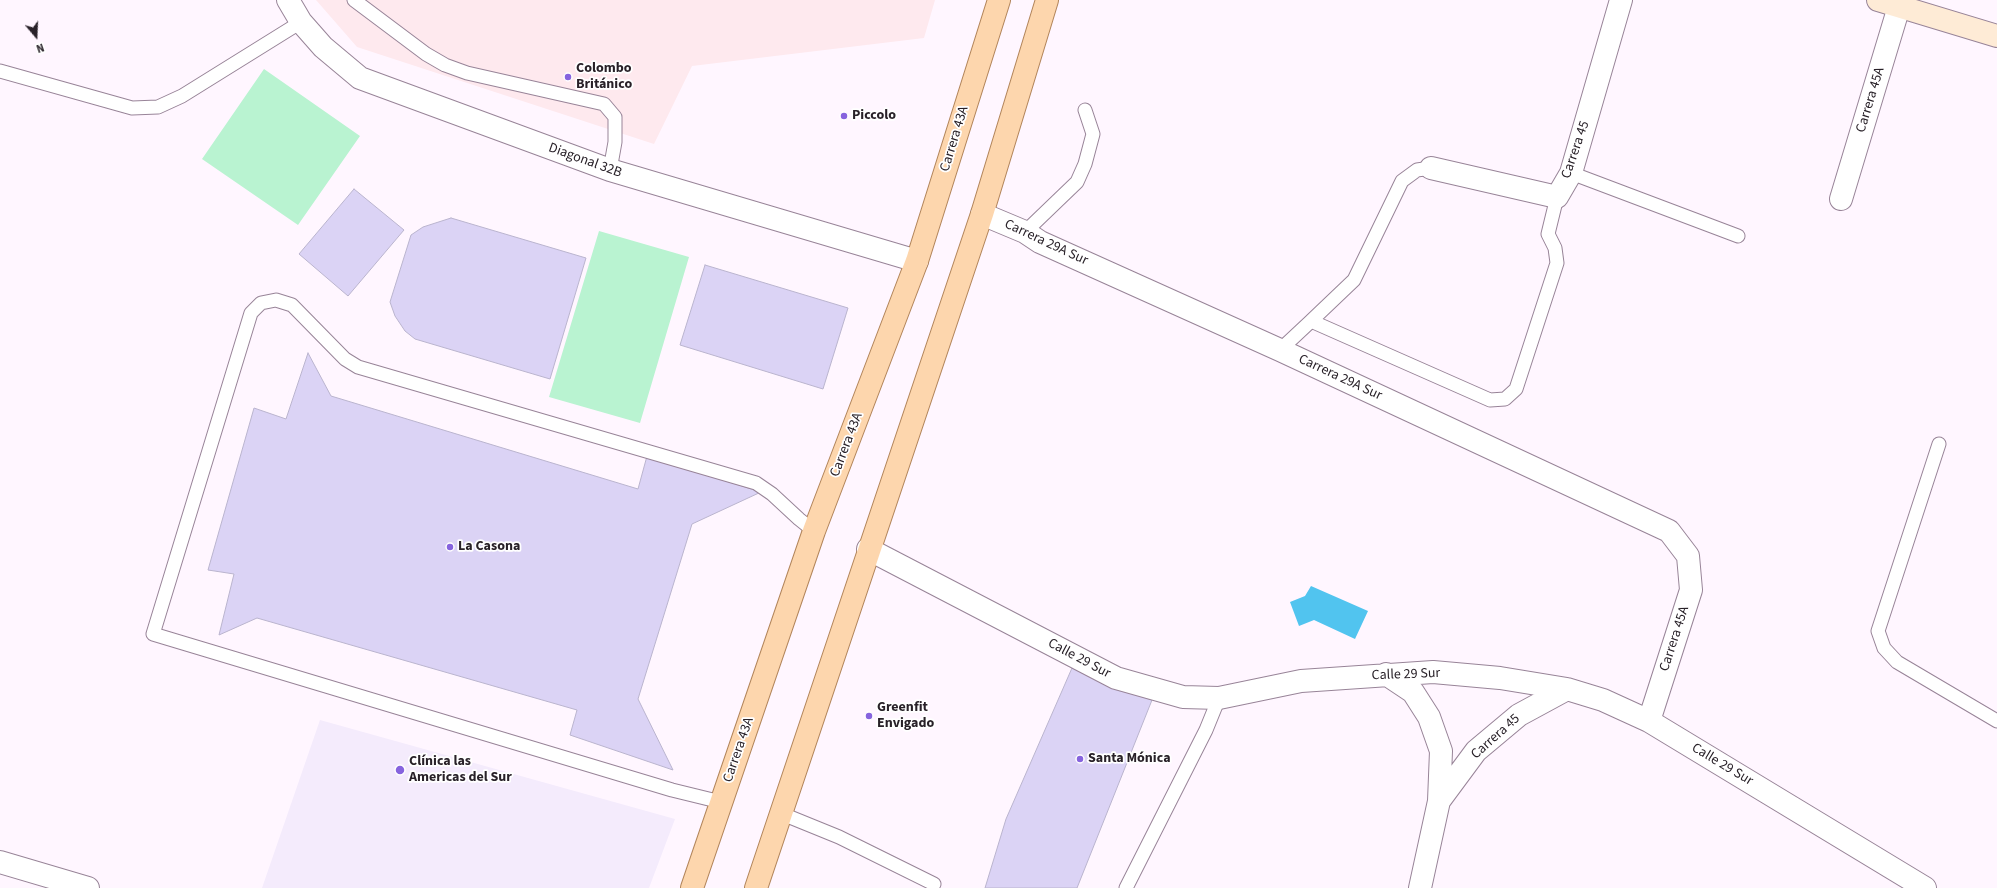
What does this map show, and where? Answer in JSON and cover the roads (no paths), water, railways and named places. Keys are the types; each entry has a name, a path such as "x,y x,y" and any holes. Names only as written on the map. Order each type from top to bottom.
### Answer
{"main road":[{"name":"Carrera 43A","path":"692,888 814,531 917,261 999,0"},
{"path":"756,888 868,549 982,214 1047,0"}],"street":[{"name":"Diagonal 32B","path":"288,0 301,22 323,47 360,78 610,170 917,261"},
{"name":"Carrera 45","path":"1430,168 1557,197 1571,173 1621,0"},
{"path":"1878,0 1900,3 1997,36"},
{"name":"Carrera 45A","path":"1841,199 1900,3"},
{"name":"Carrera 29A Sur","path":"982,214 1025,232 1040,242 1280,350 1669,532 1688,556"},
{"name":"Calle 29 Sur","path":"868,549 1116,678 1183,697 1219,698 1301,681 1386,674 1433,672 1500,678 1567,689 1603,700 1649,720 1925,888"},
{"name":"Carrera 45A","path":"1649,720 1691,590 1688,556"},
{"name":"Carrera 45","path":"1386,674 1413,692 1429,717 1441,751 1440,801 1420,888"},
{"name":"Carrera 45","path":"1440,801 1476,751 1519,715 1567,689"},
{"path":"0,862 88,888"}],"lane":[{"path":"354,0 426,54 445,65 467,73 604,104 615,117 615,142 610,170"},
{"path":"0,71 132,108 158,107 182,96 301,22"},
{"path":"1025,232 1077,182 1085,164 1093,134 1085,110"},
{"path":"1280,350 1354,280 1402,181 1417,170 1430,168"},
{"path":"1571,173 1738,236"},
{"path":"1311,320 1490,400 1504,399 1516,389 1557,263 1555,248 1548,234 1557,197"},
{"path":"721,802 672,790 153,634 251,313 261,303 276,300 292,305 345,359 358,367 756,482 814,531"},
{"path":"1939,444 1878,631 1884,648 1897,662 1997,721"},
{"path":"1126,888 1206,730 1219,698"},
{"path":"780,813 839,837 934,884"}],"water":[{"path":"1311,586 1368,611 1355,639 1314,620 1299,626 1290,602 1305,596"}],"place":[{"name":"Colombo Británico","path":"568,77"},
{"name":"Piccolo","path":"844,116"},
{"name":"La Casona","path":"450,547"},
{"name":"Greenfit Envigado","path":"869,716"},
{"name":"Santa Mónica","path":"1080,759"},
{"name":"Clínica las Americas del Sur","path":"400,770"}]}
